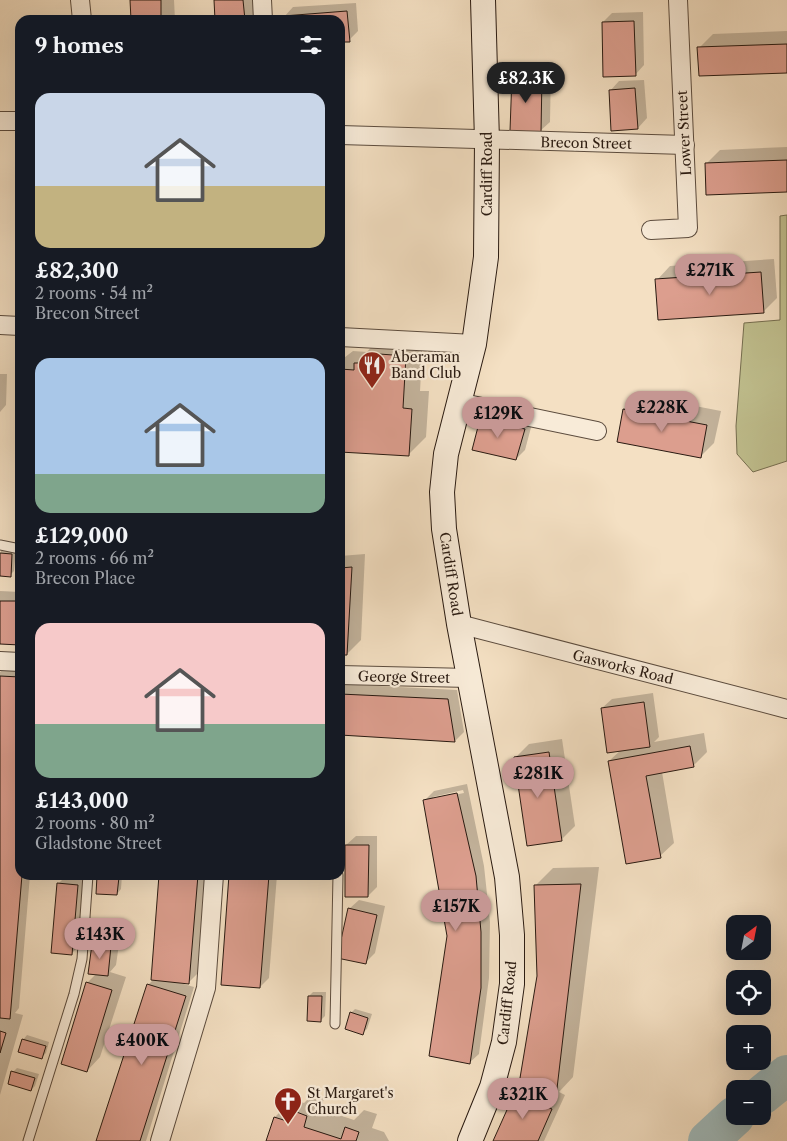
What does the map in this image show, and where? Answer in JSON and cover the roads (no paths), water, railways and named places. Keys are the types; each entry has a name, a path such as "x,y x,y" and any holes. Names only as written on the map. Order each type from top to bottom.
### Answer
{"main road":[{"name":"Cardiff Road","path":"470,1141 492,1087 504,1042 512,984 512,935 507,877 459,624 444,529 442,492 446,454 474,344 486,257 488,141 483,0"}],"street":[{"path":"80,0 82,15"},
{"path":"262,0 263,15"},
{"name":"Lower Street","path":"651,230 688,228 686,145 678,0"},
{"path":"0,121 15,121"},
{"name":"Brecon Street","path":"345,135 488,141 686,145"},
{"path":"0,325 15,326"},
{"path":"345,337 474,344"},
{"path":"458,402 596,431"},
{"name":"Gasworks Road","path":"459,624 787,709"},
{"path":"0,661 15,662"},
{"name":"George Street","path":"345,676 469,678"},
{"path":"160,1141 206,988 214,880"}],"lane":[{"path":"0,545 15,548"},
{"path":"28,1141 74,994 82,959 88,880"},
{"path":"336,1024 338,880"}],"waterway":[{"path":"771,1088 787,1075"},
{"path":"708,1141 726,1124"}],"place":[{"name":"Aberaman Band Club","path":"372,389"},
{"name":"St Margaret's Church","path":"288,1125"}]}
